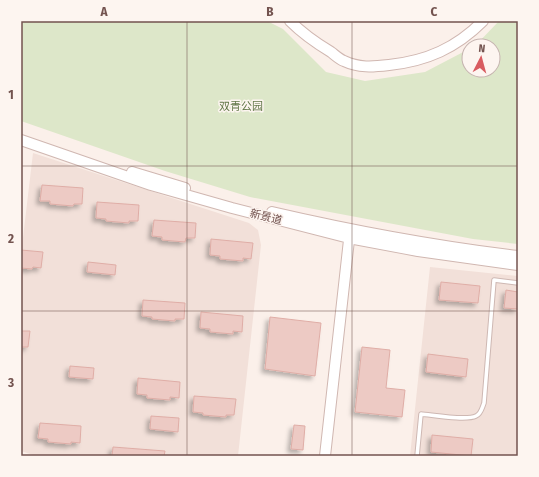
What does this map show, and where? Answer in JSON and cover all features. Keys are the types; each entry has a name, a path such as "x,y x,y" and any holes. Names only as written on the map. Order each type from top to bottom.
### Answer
{"street":[{"path":"290,21 302,32 344,61 367,67 402,64 426,58 449,48 470,34 483,21"},
{"name":"新景道","path":"21,132 117,167 353,235 518,256"},
{"name":"新景道","path":"21,140 151,185 232,208 418,251 518,266"},
{"path":"325,456 353,235"},
{"path":"331,456 353,235"}],"lane":[{"path":"417,456 421,414 467,418 476,416 481,412 484,403 494,280 518,283"}],"shaded area":[{"path":"33,153 249,223 258,230 261,245 238,456 36,456 21,451 21,246"},
{"path":"430,267 518,276 518,456 410,456"}],"green space":[{"name":"双青公园","path":"21,21 267,21 283,29 326,72 365,81 425,72 461,53 461,78 501,78 501,38 483,38 499,21 518,21 518,244 473,239 250,197 165,171 21,121"}],"building":[{"path":"42,185 83,188 82,204 74,204 73,206 50,204 50,201 40,201"},
{"path":"97,202 139,205 138,221 129,221 129,223 106,221 106,219 96,218"},
{"path":"154,220 196,223 195,238 186,238 185,242 162,240 162,237 152,236"},
{"path":"211,239 253,243 251,259 243,258 243,261 220,259 220,256 210,255"},
{"path":"21,250 43,252 41,268 21,268"},
{"path":"88,262 116,265 115,275 87,272"},
{"path":"441,282 480,286 478,303 439,300"},
{"path":"506,290 518,292 518,309 504,308"},
{"path":"143,300 185,303 184,319 175,319 175,321 152,319 152,317 142,316"},
{"path":"201,312 243,316 242,332 233,331 233,334 210,332 210,329 200,328"},
{"path":"270,317 321,323 315,376 265,369"},
{"path":"21,331 30,331 28,347 21,347"},
{"path":"362,347 390,350 386,388 405,390 402,417 355,412"},
{"path":"428,354 468,359 466,377 426,372"},
{"path":"70,366 94,368 93,379 69,377"},
{"path":"138,378 180,382 179,398 170,397 170,400 147,398 147,395 137,394"},
{"path":"194,396 236,399 234,415 226,415 226,417 203,415 203,413 193,412"},
{"path":"151,416 179,418 178,432 150,429"},
{"path":"40,423 81,426 80,443 71,442 71,444 48,442 48,439 38,438"},
{"path":"294,425 305,426 303,450 291,449"},
{"path":"432,435 473,439 471,456 431,452"},
{"path":"113,447 165,451 164,456 112,456"}]}
